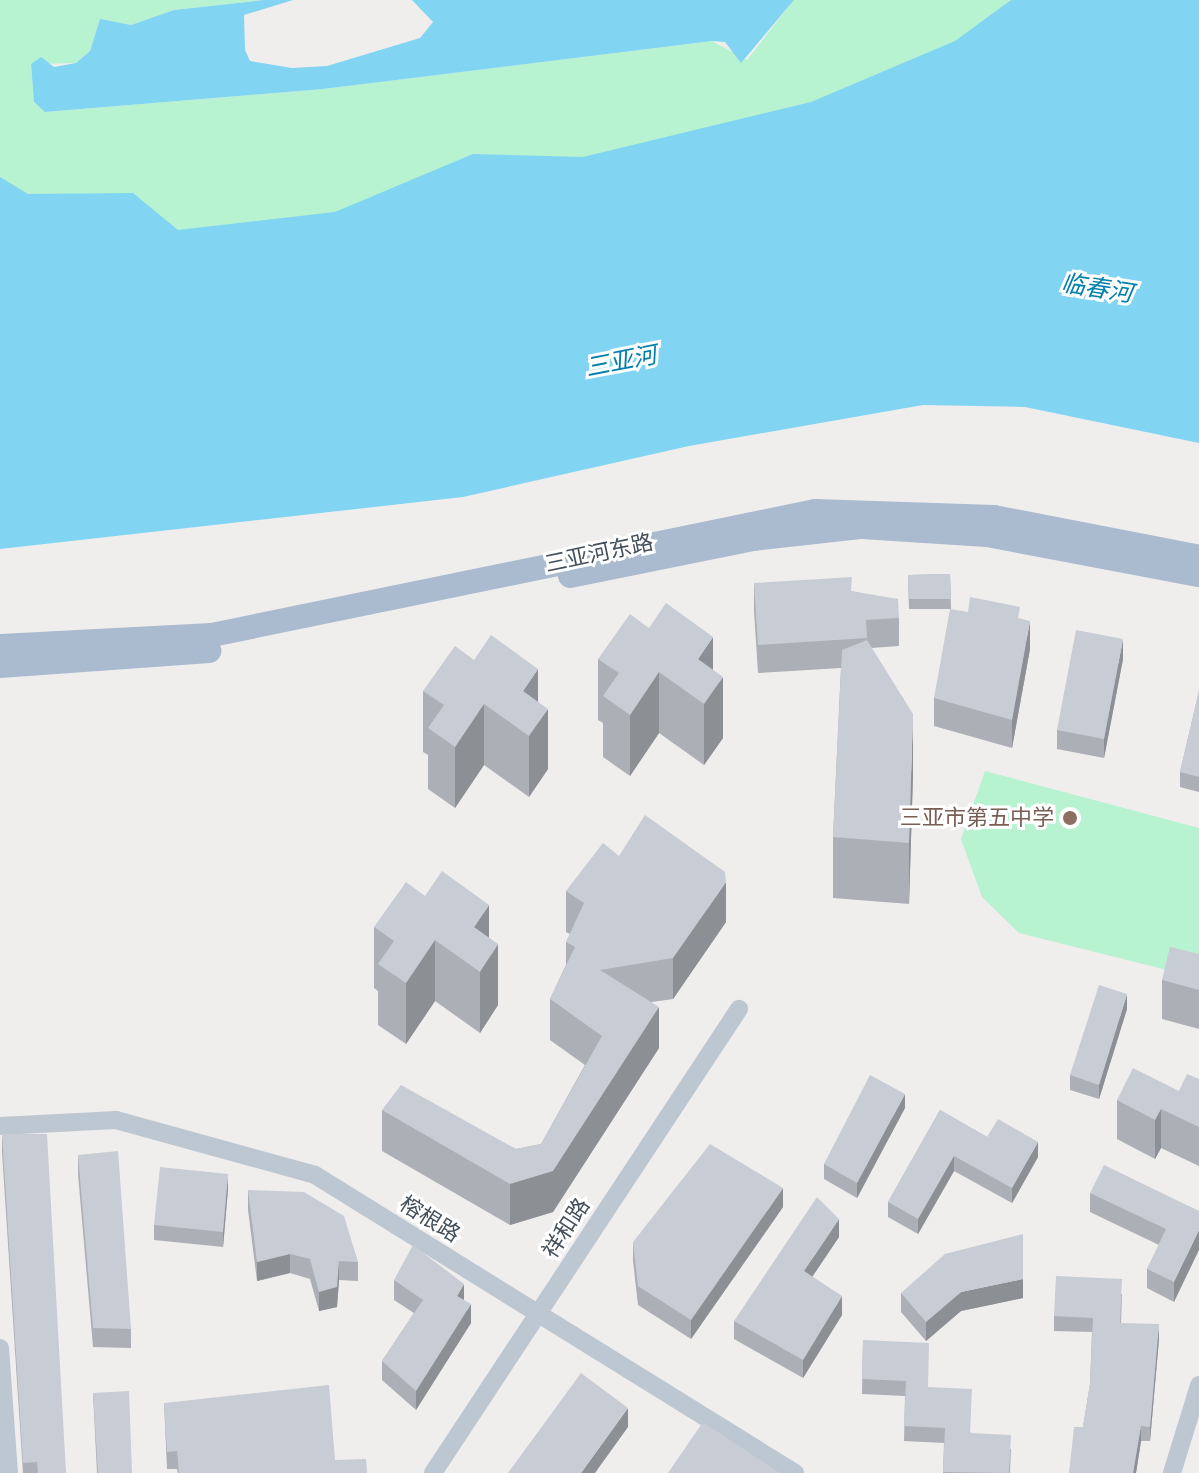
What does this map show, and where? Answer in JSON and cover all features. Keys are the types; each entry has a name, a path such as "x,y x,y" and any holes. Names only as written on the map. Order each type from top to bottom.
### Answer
{"main road":[{"name":"三亚河东路","path":"0,646 212,635 815,511 994,517 1199,557"},
{"name":"三亚河东路","path":"0,666 218,649 753,539 862,527 987,535 1199,575"}],"street":[{"name":"祥和路","path":"433,1473 739,1009"},
{"name":"榕根路","path":"0,1126 116,1120 315,1175 795,1473"},
{"path":"0,1348 9,1473"},
{"path":"1172,1473 1199,1385"}],"green space":[{"path":"0,0 264,0 174,10 131,25 100,20 90,51 76,63 31,64 34,102 46,112 323,89 712,41 747,60 794,0 1038,0 811,116 366,216 179,240 30,203 0,178"},
{"path":"985,771 1199,828 1199,958 1171,971 1019,933 982,897 961,839"}],"water":[{"path":"264,0 293,0 244,15 245,50 250,61 292,68 327,66 420,38 433,22 412,0 794,0 741,63 725,42 712,41 323,89 45,112 34,102 31,64 41,57 54,67 76,63 90,51 100,19 131,25 174,10"},
{"path":"1011,0 1199,0 1199,443 1025,407 923,405 689,446 463,497 0,549 0,177 28,194 133,193 178,230 335,212 473,154 583,157 811,102 955,41"}],"building":[{"path":"950,574 951,599 909,599 908,575"},
{"path":"852,577 851,591 898,599 899,618 866,620 867,638 758,645 754,583"},
{"path":"970,597 1020,607 1018,618 1030,621 1012,720 934,698 950,609 968,612"},
{"path":"666,603 713,637 698,659 723,677 704,704 659,672 630,715 603,696 619,673 598,659 630,614 649,628"},
{"path":"1076,630 1123,639 1104,739 1057,730"},
{"path":"491,635 538,669 523,691 548,709 529,736 484,704 455,747 428,728 444,705 423,691 455,646 474,660"},
{"path":"867,640 913,714 909,843 833,837 842,650"},
{"path":"1199,691 1199,777 1180,772"},
{"path":"645,815 725,872 726,882 673,958 600,970 659,1007 553,1171 510,1184 382,1110 401,1085 516,1149 541,1144 602,1036 550,999 575,947 566,942 584,903 566,891 603,843 619,856"},
{"path":"442,871 489,905 474,927 498,944 480,972 435,940 406,983 378,964 394,941 374,927 406,882 425,896"},
{"path":"1170,947 1199,954 1199,990 1162,980"},
{"path":"1099,985 1127,994 1099,1085 1070,1075"},
{"path":"1133,1068 1179,1091 1187,1074 1199,1079 1199,1127 1161,1109 1155,1120 1117,1100"},
{"path":"870,1075 905,1094 857,1183 824,1164"},
{"path":"940,1110 987,1137 998,1119 1038,1142 1012,1188 954,1156 918,1219 888,1202"},
{"path":"2,1134 47,1134 66,1473 38,1473 37,1462 23,1463"},
{"path":"710,1144 783,1188 691,1320 638,1286 633,1242"},
{"path":"118,1151 131,1329 93,1328 78,1155"},
{"path":"1104,1165 1199,1211 1199,1230 1174,1282 1147,1269 1166,1229 1090,1193"},
{"path":"160,1167 228,1174 223,1232 154,1225"},
{"path":"248,1190 304,1192 344,1216 358,1262 339,1261 337,1287 319,1292 310,1259 290,1254 257,1262"},
{"path":"817,1197 839,1219 804,1271 842,1296 803,1360 734,1321"},
{"path":"1023,1234 1023,1279 961,1292 926,1322 901,1293 945,1254"},
{"path":"413,1245 464,1284 457,1296 471,1304 416,1391 382,1361 423,1300 394,1280"},
{"path":"1056,1276 1122,1279 1120,1323 1159,1324 1150,1427 1141,1426 1133,1473 1069,1473 1074,1427 1083,1427 1090,1384 1093,1318 1054,1316"},
{"path":"863,1340 929,1343 928,1387 972,1389 970,1433 1011,1435 1009,1473 943,1472 945,1428 904,1426 906,1381 862,1379"},
{"path":"581,1373 628,1408 581,1473 508,1473"},
{"path":"329,1385 335,1460 366,1459 367,1473 179,1473 177,1451 167,1452 164,1403"},
{"path":"129,1391 132,1473 98,1473 93,1393"},
{"path":"703,1422 780,1473 668,1473"}],"place":[{"name":"三亚市第五中学","path":"1070,818"}],"water label":[{"name":"临春河","path":"1097,288"},
{"name":"三亚河","path":"621,361"}]}
